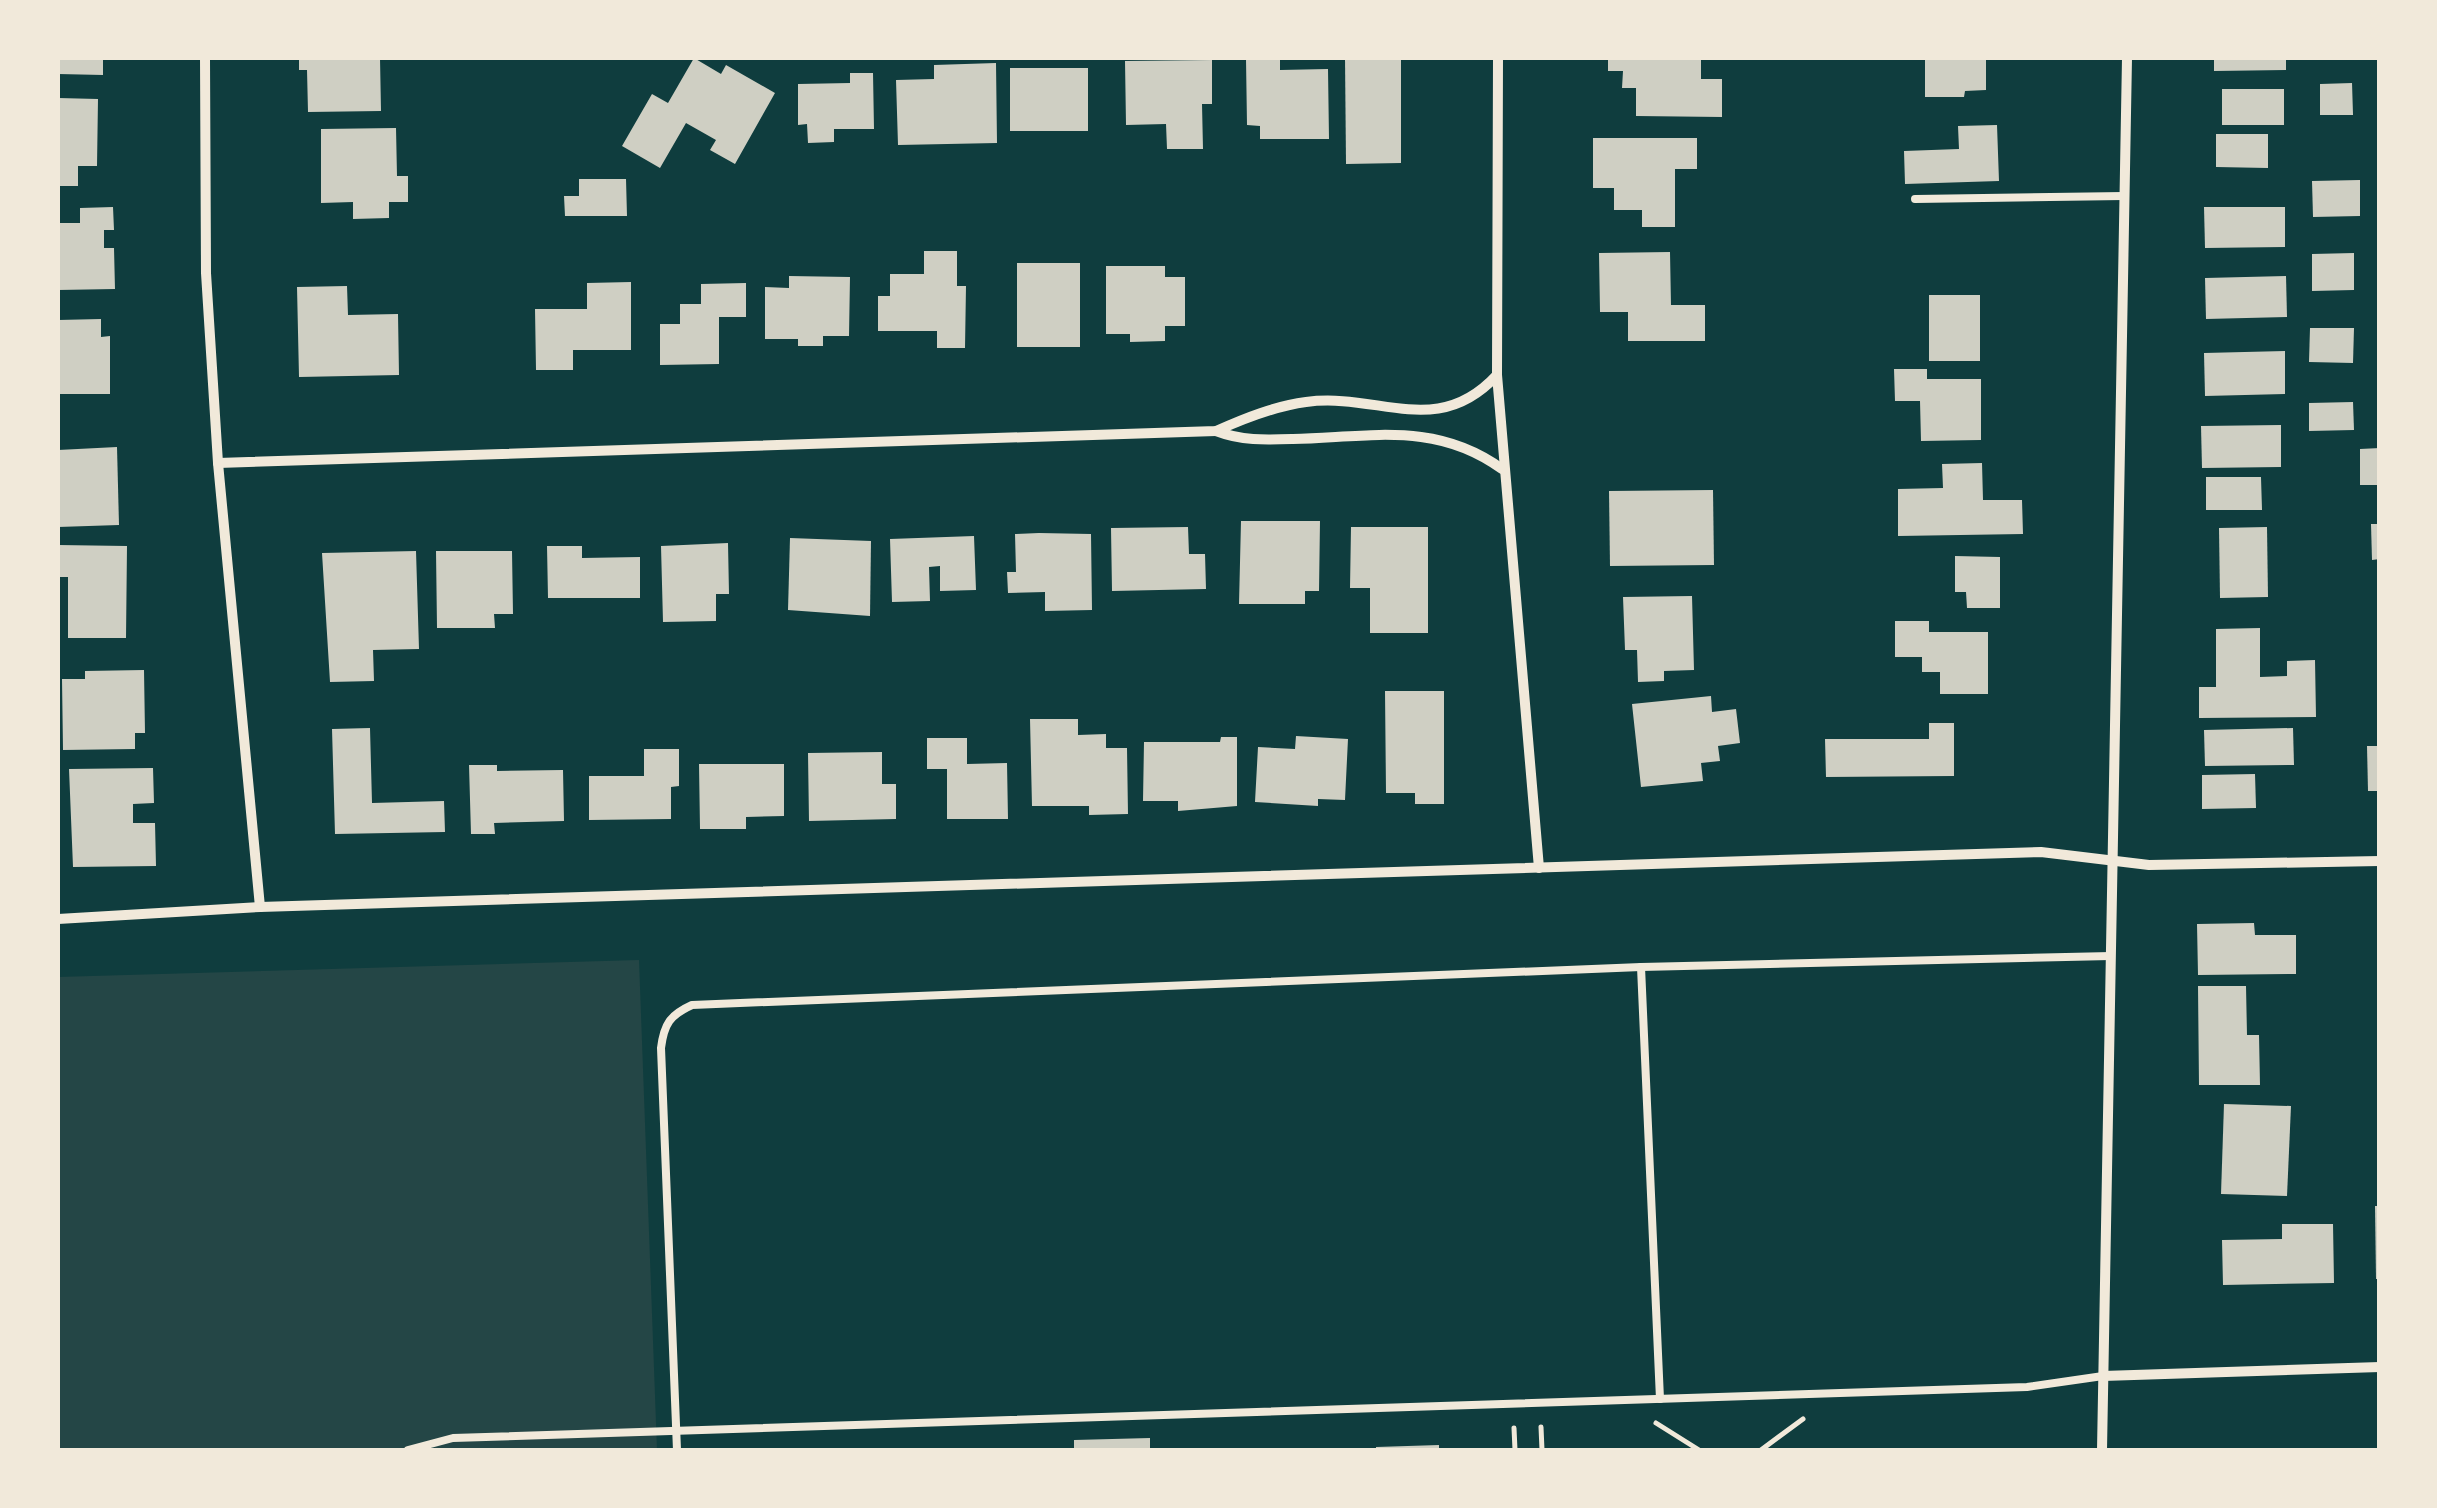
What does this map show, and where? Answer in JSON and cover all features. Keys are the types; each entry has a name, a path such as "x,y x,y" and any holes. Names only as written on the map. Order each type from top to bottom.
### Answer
{"street":[{"path":"205,58 206,274 218,463 260,908"},
{"path":"1498,58 1497,376 1539,868"},
{"path":"2102,1450 2127,58"},
{"path":"218,463 1216,430 1306,402 1425,410 1459,406 1476,398 1497,376"},
{"path":"1216,430 1250,440 1430,435 1477,450 1502,469"},
{"path":"58,919 260,908 2041,852 2149,866 2380,861"},
{"path":"2103,1376 2380,1367"}],"lane":[{"path":"1915,198 2124,196"},
{"path":"677,1450 660,1048 664,1027 674,1013 692,1005 1640,968 2111,956"},
{"path":"1640,968 1660,1399"},
{"path":"408,1450 453,1438 2027,1386 2103,1376"}],"path":[{"path":"1762,1450 1803,1418"},
{"path":"1656,1423 1699,1450"},
{"path":"1541,1427 1542,1450"},
{"path":"1514,1428 1515,1450"}],"shaded area":[{"path":"639,960 657,1450 58,1450 58,977"}],"building":[{"path":"58,58 103,58 103,75 58,74"},
{"path":"299,58 380,58 381,111 308,112 307,70 299,70"},
{"path":"694,58 721,74 726,65 775,93 735,164 710,150 716,140 686,123 660,168 622,146 652,94 668,103"},
{"path":"1280,58 1280,70 1328,69 1329,139 1260,139 1260,126 1247,125 1246,59"},
{"path":"1345,58 1401,58 1401,163 1346,164"},
{"path":"1608,58 1701,58 1701,79 1722,79 1722,117 1636,116 1636,88 1622,88 1623,71 1608,71"},
{"path":"1925,58 1986,58 1986,90 1965,91 1964,97 1925,97"},
{"path":"2214,58 2286,58 2286,70 2214,71"},
{"path":"1212,60 1212,104 1202,104 1203,149 1167,149 1166,124 1126,125 1125,61"},
{"path":"996,63 997,143 898,145 896,80 934,79 934,65"},
{"path":"1010,68 1088,68 1088,131 1010,131"},
{"path":"850,73 873,73 874,129 834,129 834,142 808,143 807,124 798,125 798,84 850,83"},
{"path":"2352,83 2353,115 2320,115 2320,84"},
{"path":"2222,89 2284,89 2284,125 2222,125"},
{"path":"58,98 98,99 97,166 78,166 78,186 58,186"},
{"path":"1997,125 1999,181 1905,184 1904,151 1959,149 1958,126"},
{"path":"396,128 397,176 408,176 408,202 389,202 389,218 353,219 353,202 321,203 321,129"},
{"path":"2216,134 2268,134 2268,168 2216,167"},
{"path":"1593,138 1697,138 1697,169 1675,169 1675,227 1642,227 1642,210 1614,210 1614,188 1593,188"},
{"path":"579,179 626,179 627,216 565,216 564,196 579,196"},
{"path":"2360,180 2360,216 2313,217 2312,181"},
{"path":"113,207 114,230 104,230 104,248 114,248 115,289 58,290 58,223 80,223 80,208"},
{"path":"2204,207 2285,207 2285,247 2205,248"},
{"path":"924,251 957,251 957,286 966,286 965,348 937,348 937,331 878,331 878,296 890,296 890,274 924,274"},
{"path":"1670,252 1671,305 1705,305 1705,341 1628,341 1628,312 1600,312 1599,253"},
{"path":"2354,253 2354,290 2312,291 2312,254"},
{"path":"1017,263 1080,263 1080,347 1017,347"},
{"path":"1106,266 1165,266 1165,277 1185,277 1185,326 1165,326 1165,341 1130,342 1130,334 1106,334"},
{"path":"789,276 850,277 849,336 823,336 823,346 798,346 798,339 765,339 765,287 789,288"},
{"path":"2286,276 2287,317 2206,319 2205,278"},
{"path":"631,282 631,350 573,350 573,370 536,370 535,309 587,309 587,283"},
{"path":"746,283 746,317 719,317 719,364 660,365 660,324 680,324 680,304 701,304 701,284"},
{"path":"347,286 348,315 398,314 399,375 299,377 297,287"},
{"path":"1929,295 1980,295 1980,361 1929,361"},
{"path":"101,319 101,337 110,336 110,394 58,394 58,320"},
{"path":"2310,328 2354,328 2353,363 2309,362"},
{"path":"2285,351 2285,394 2205,396 2204,353"},
{"path":"1894,369 1927,369 1927,379 1981,379 1981,440 1921,441 1920,401 1895,401"},
{"path":"2353,402 2354,430 2309,431 2309,403"},
{"path":"2281,425 2281,467 2202,468 2201,426"},
{"path":"117,447 119,525 58,527 58,450"},
{"path":"2380,448 2380,485 2360,485 2360,449"},
{"path":"1982,463 1983,500 2022,500 2023,534 1898,536 1898,489 1943,488 1942,464"},
{"path":"2206,477 2261,477 2262,510 2206,510"},
{"path":"1713,490 1714,565 1610,566 1609,491"},
{"path":"1241,521 1320,521 1319,591 1305,591 1305,604 1239,604"},
{"path":"2371,524 2380,524 2380,559 2372,560"},
{"path":"1188,527 1189,554 1205,554 1206,589 1112,591 1111,528"},
{"path":"1351,527 1428,527 1428,633 1370,633 1370,588 1350,588"},
{"path":"2267,527 2268,597 2220,598 2219,528"},
{"path":"1015,534 1091,534 1092,610 1045,611 1045,592 1008,593 1007,572 1016,572"},
{"path":"974,536 976,590 940,591 940,566 929,567 930,601 892,602 890,539"},
{"path":"790,538 871,541 870,616 788,610"},
{"path":"728,543 729,594 716,594 716,621 663,622 661,546"},
{"path":"58,545 127,546 126,638 68,638 68,577 58,577"},
{"path":"547,546 582,546 582,558 640,557 640,598 548,598"},
{"path":"416,551 419,649 373,650 374,681 330,682 322,553"},
{"path":"436,551 512,551 513,614 494,614 495,628 437,628"},
{"path":"1955,556 2000,557 2000,608 1967,608 1966,592 1955,592"},
{"path":"1692,596 1694,670 1664,671 1664,681 1638,682 1637,650 1625,650 1623,597"},
{"path":"1895,621 1929,621 1929,632 1988,632 1988,694 1940,694 1940,672 1922,672 1922,657 1895,657"},
{"path":"2260,628 2260,677 2287,676 2287,661 2315,660 2316,717 2199,718 2199,687 2216,687 2216,629"},
{"path":"144,670 145,733 135,733 135,749 63,750 62,679 85,679 85,671"},
{"path":"1385,691 1444,691 1444,804 1415,804 1415,793 1386,793"},
{"path":"1711,696 1712,712 1736,709 1740,743 1718,746 1720,761 1701,763 1703,781 1641,787 1632,704"},
{"path":"1030,719 1078,719 1078,735 1106,734 1106,748 1127,748 1128,814 1089,815 1089,806 1032,806"},
{"path":"1929,723 1954,723 1954,776 1826,777 1825,739 1929,739"},
{"path":"370,728 372,803 444,801 445,832 335,834 332,729"},
{"path":"2293,728 2294,765 2205,766 2204,730"},
{"path":"1296,736 1348,739 1345,800 1318,799 1318,806 1255,802 1258,747 1295,749"},
{"path":"1221,737 1237,737 1237,806 1178,811 1178,801 1143,801 1144,742 1220,742"},
{"path":"927,738 967,738 967,764 1007,763 1008,819 947,819 947,769 927,769"},
{"path":"2367,746 2380,746 2380,791 2368,791"},
{"path":"644,749 679,749 679,786 671,787 671,819 589,820 589,776 644,776"},
{"path":"882,752 882,784 896,784 896,819 809,821 808,753"},
{"path":"699,764 784,764 784,816 746,817 746,829 700,829"},
{"path":"469,765 497,765 497,771 563,770 564,821 494,823 495,834 471,834"},
{"path":"153,768 154,803 133,804 133,823 155,823 156,866 73,867 69,769"},
{"path":"2255,774 2256,808 2202,809 2202,775"},
{"path":"2254,923 2255,935 2296,935 2296,974 2198,975 2197,924"},
{"path":"2198,986 2246,986 2247,1035 2259,1035 2260,1085 2199,1085"},
{"path":"2224,1104 2291,1106 2287,1196 2221,1194"},
{"path":"2375,1206 2380,1206 2380,1279 2376,1279"},
{"path":"2282,1224 2333,1224 2334,1283 2223,1285 2222,1240 2282,1239"},
{"path":"1150,1438 1150,1450 1074,1450 1074,1440"},
{"path":"1439,1445 1439,1450 1376,1450 1376,1447"}]}
